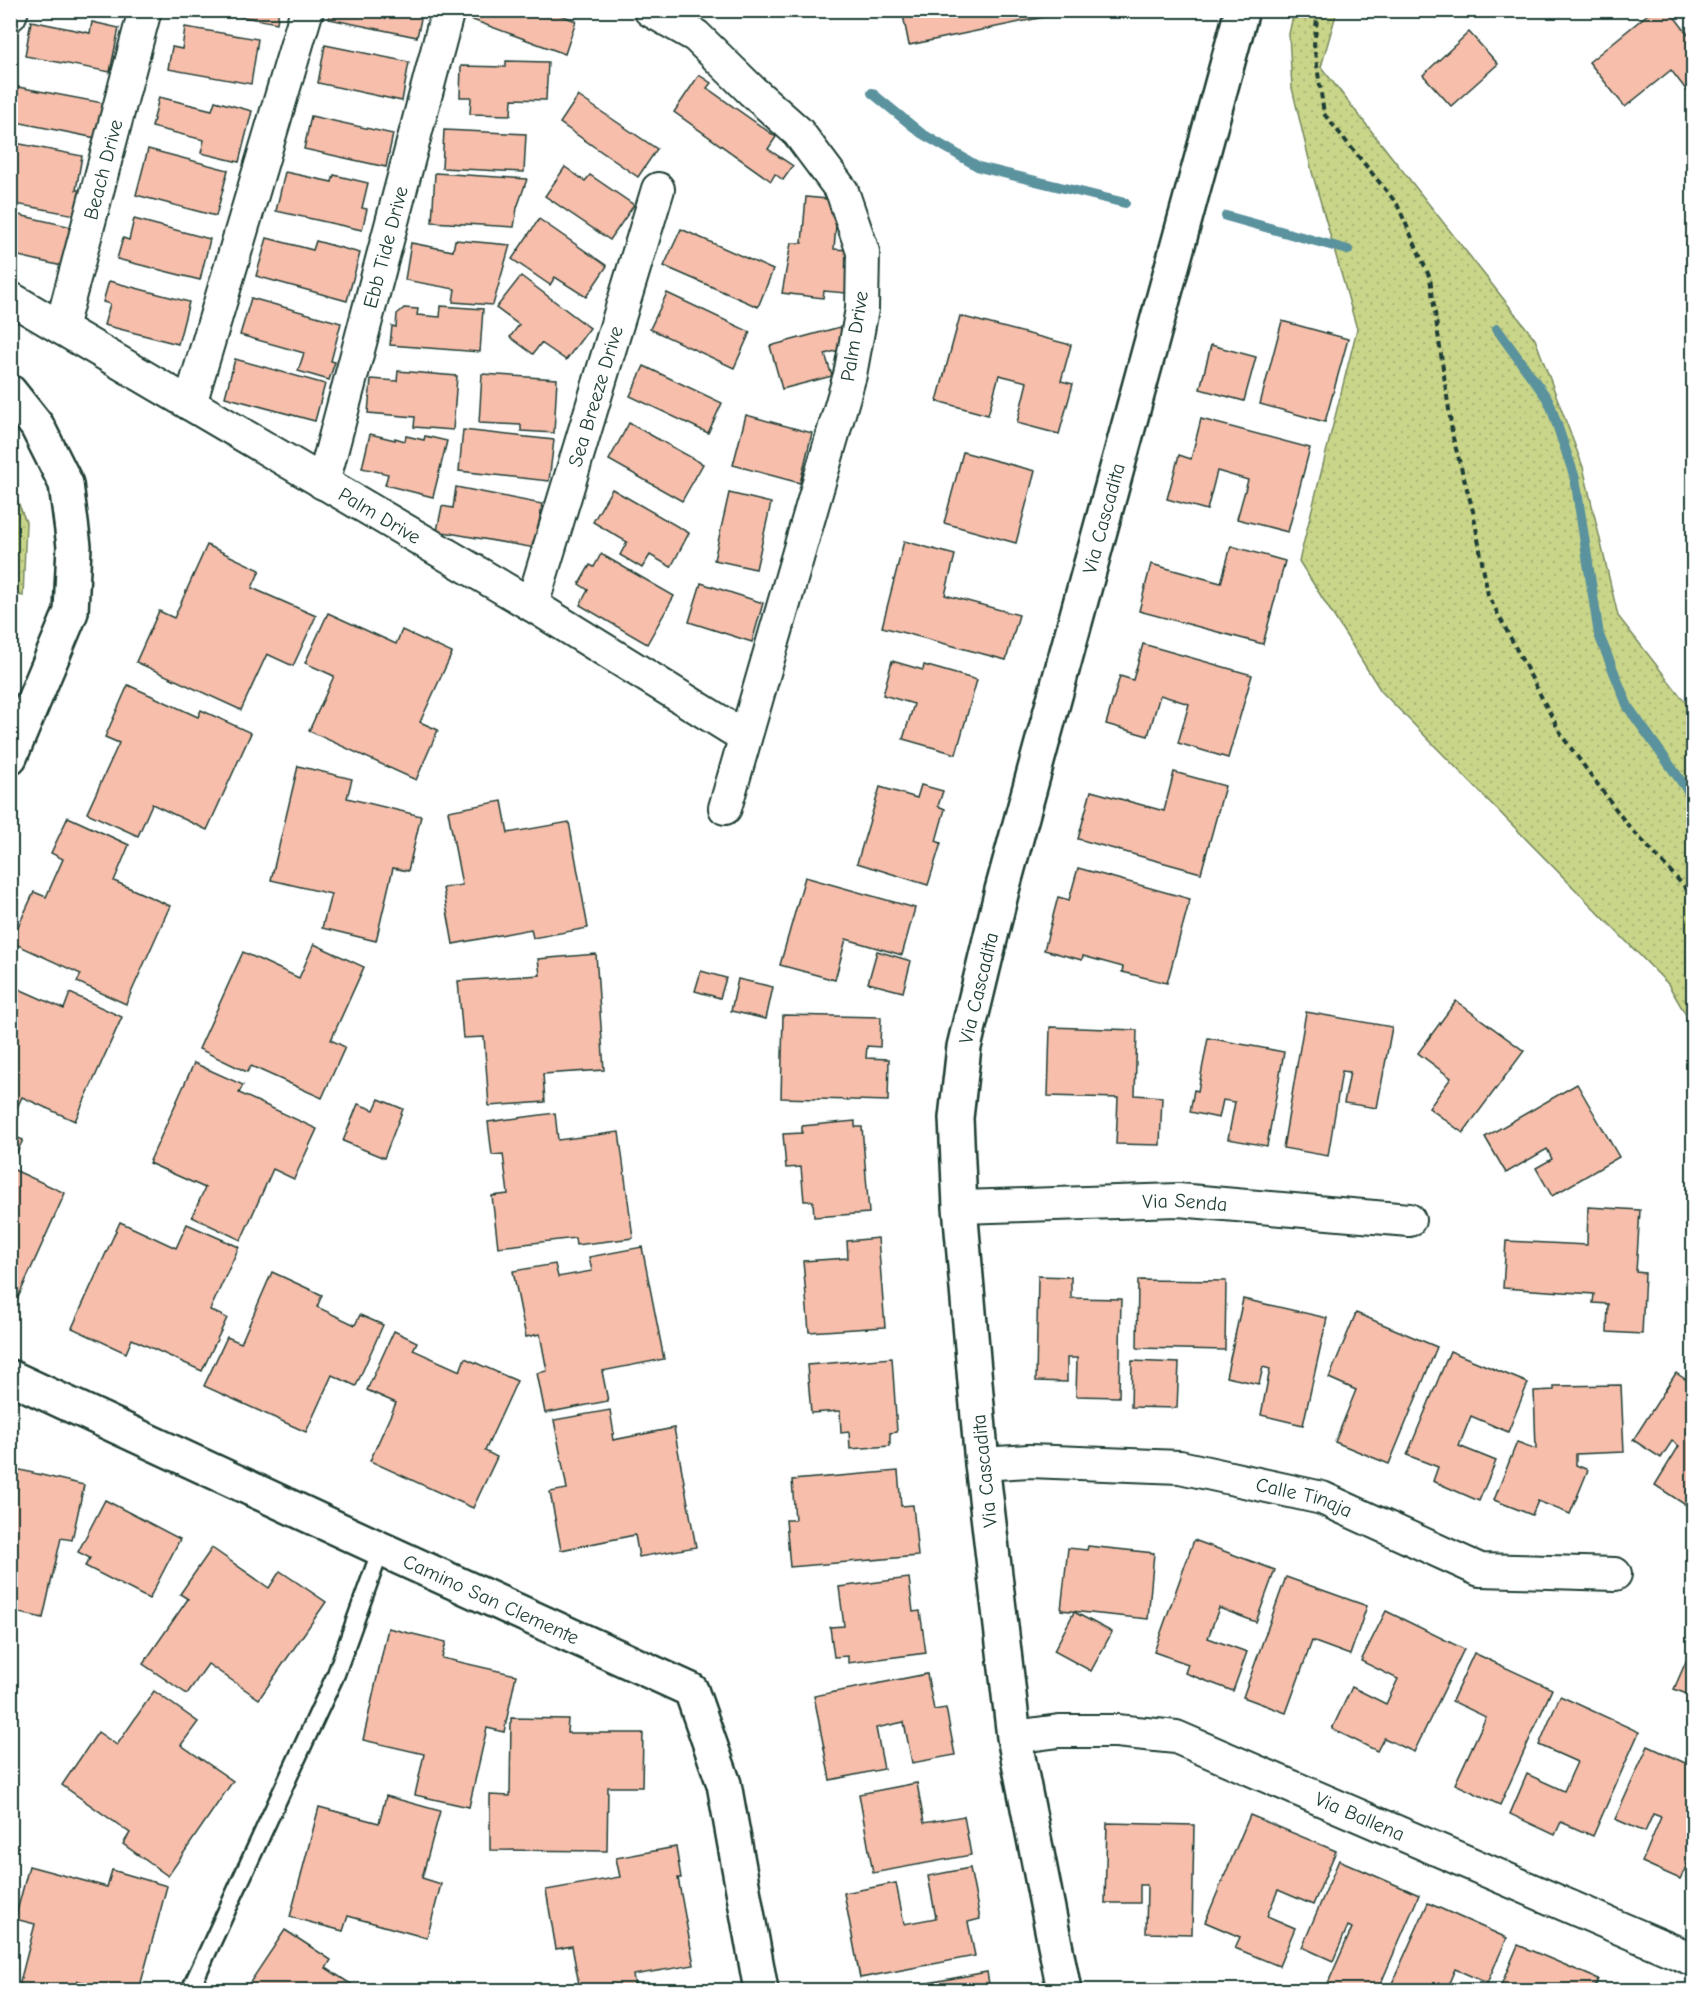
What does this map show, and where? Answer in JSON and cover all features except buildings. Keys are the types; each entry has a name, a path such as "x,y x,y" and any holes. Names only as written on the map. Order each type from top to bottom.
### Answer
{"street":[{"path":"10,15 12,10"},
{"name":"Beach Drive","path":"61,328 145,10"},
{"path":"190,404 308,10"},
{"name":"Ebb Tide Drive","path":"323,483 448,10"},
{"name":"Palm Drive","path":"650,10 700,23 752,91 798,132 842,191 863,252 862,309 850,375 725,808"},
{"name":"Via Cascadita","path":"1064,1990 1014,1737 982,1464 960,1207 956,1119 964,1047 1002,890 1242,10"},
{"name":"Sea Breeze Drive","path":"532,605 658,189"},
{"name":"Palm Drive","path":"10,298 532,605 745,737"},
{"path":"10,392 38,426 66,484 74,546 71,612 10,757"},
{"name":"Via Senda","path":"960,1207 1178,1200 1409,1220"},
{"name":"Camino San Clemente","path":"10,1377 691,1690 724,1784 761,1990"},
{"name":"Calle Tinaja","path":"982,1464 1029,1461 1180,1467 1322,1498 1480,1570 1615,1574"},
{"name":"Via Ballena","path":"1014,1737 1059,1731 1116,1731 1176,1737 1694,1960"}],"lane":[{"path":"190,1990 336,1674 381,1549"}],"path":[{"path":"1318,10 1314,45 1324,114 1397,204 1430,278 1454,438 1473,511 1488,595 1562,736 1626,823 1694,897"}],"green space":[{"path":"1294,11 1337,11 1321,67 1535,339 1583,467 1618,616 1693,712 1693,1027 1668,984 1381,691 1299,561 1357,329 1312,172 1292,88 1289,34"},
{"path":"10,482 26,522 23,596 11,593"}],"waterway":[{"path":"872,93 921,133 979,167 1125,203"},
{"path":"1226,216 1348,250"},
{"path":"1497,329 1549,401 1575,478 1599,635 1628,707 1694,799"}]}
